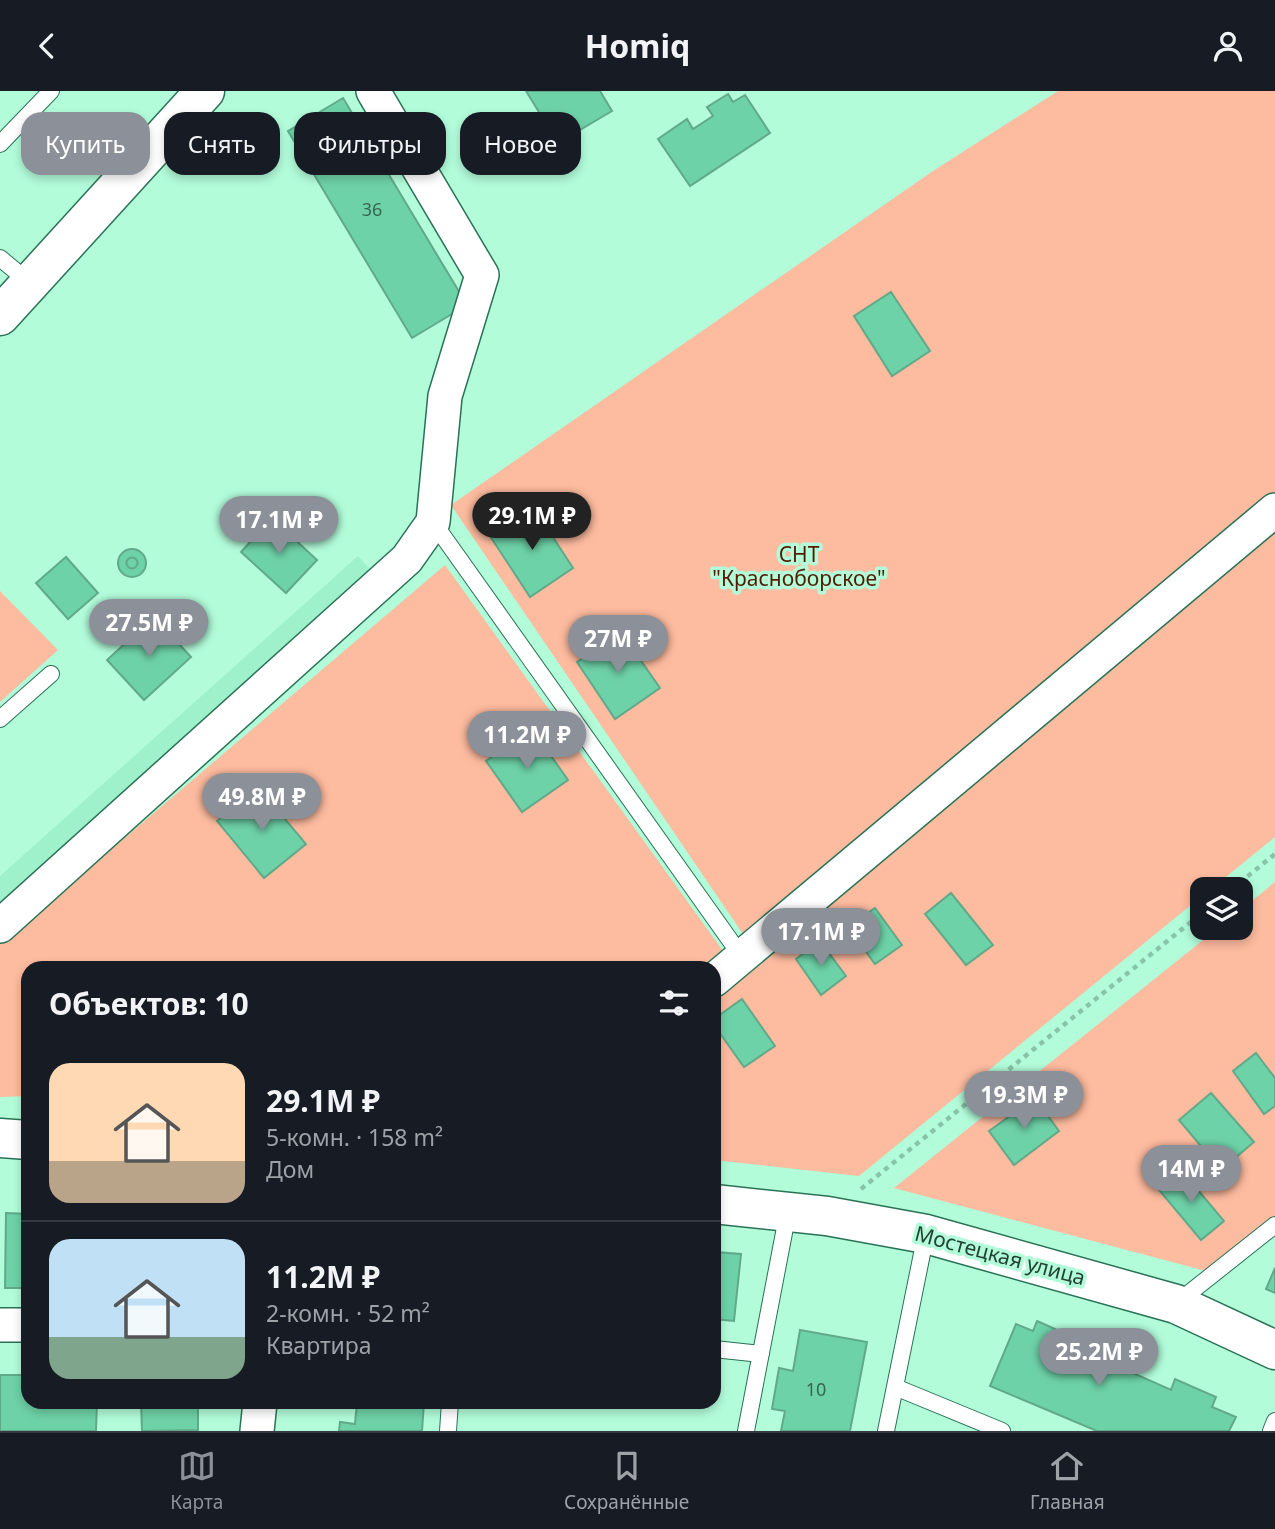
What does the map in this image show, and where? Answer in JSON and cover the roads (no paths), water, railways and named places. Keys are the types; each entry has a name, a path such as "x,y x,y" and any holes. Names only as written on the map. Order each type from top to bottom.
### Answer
{"street":[{"path":"0,316 205,91"},
{"path":"0,926 407,558 433,522 445,396 482,275 373,91"},
{"path":"721,974 1275,510"},
{"path":"0,1138 21,1140"},
{"name":"Мостецкая улица","path":"721,1205 827,1216 926,1234 1176,1304 1275,1350"},
{"path":"0,1325 21,1325"},
{"path":"257,1431 259,1409"}],"lane":[{"path":"0,144 51,91"},
{"path":"0,258 30,283"},
{"path":"433,522 742,957"},
{"path":"0,719 51,674"},
{"path":"746,1431 788,1212"},
{"path":"1176,1304 1275,1225"},
{"path":"886,1431 926,1234"},
{"path":"721,1350 761,1354"},
{"path":"895,1387 1002,1431"},
{"path":"448,1431 450,1409"},
{"path":"1271,1431 1275,1422"}],"park label":[{"name":"СНТ \"Красноборское\"","path":"799,567"}]}
